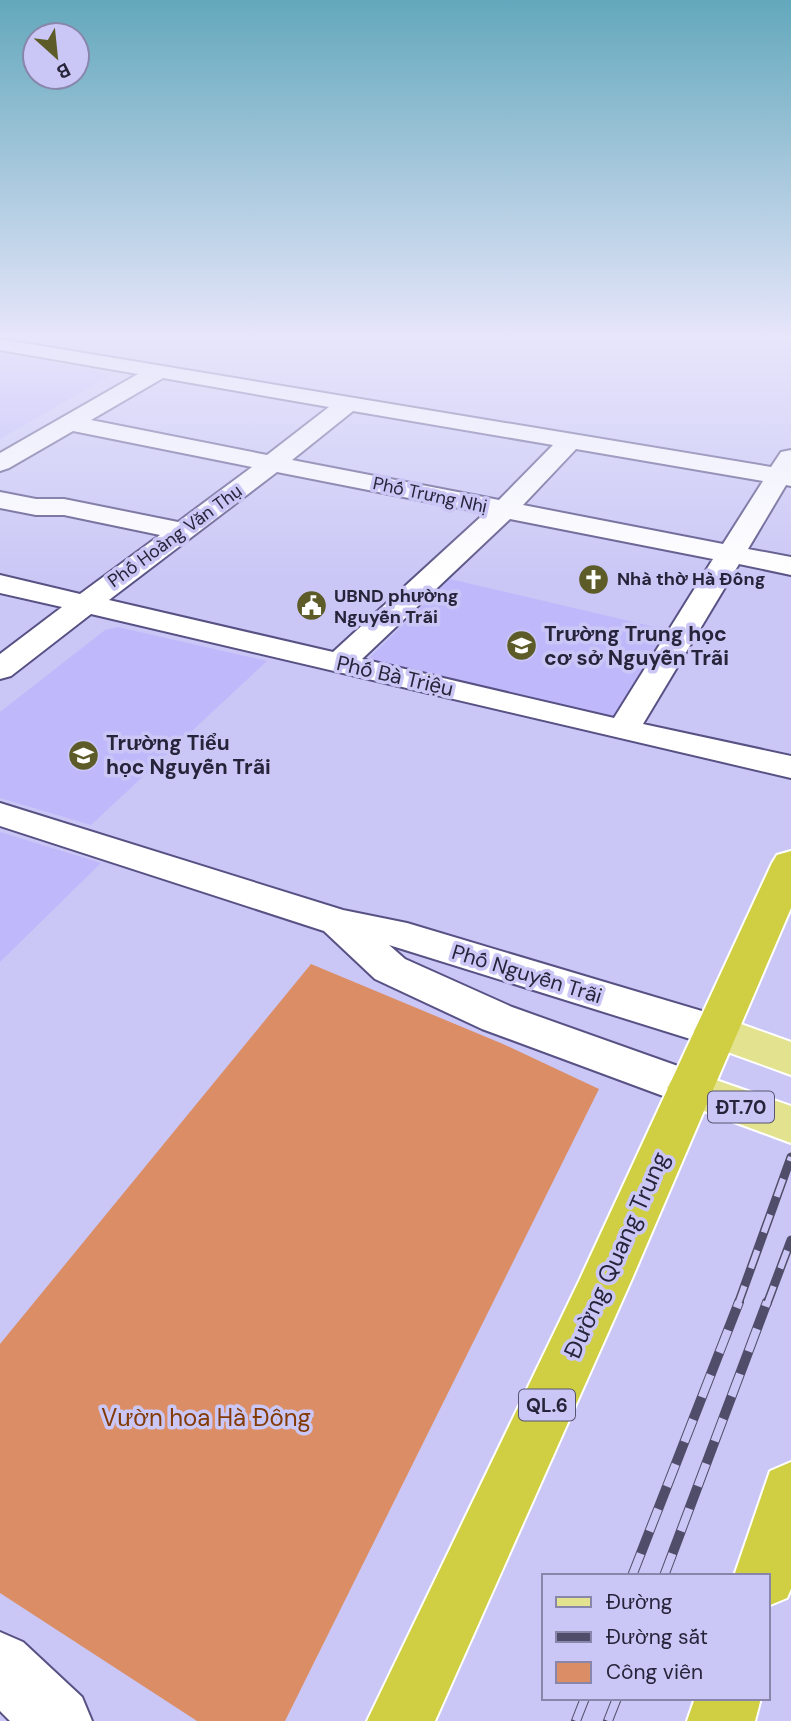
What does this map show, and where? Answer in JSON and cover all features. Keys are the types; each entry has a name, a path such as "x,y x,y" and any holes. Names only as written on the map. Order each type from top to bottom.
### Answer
{"highway":[{"name":"Đường Quang Trung","path":"401,1721 605,1282 669,1080 716,1031 791,863"},
{"path":"766,1574 791,1491"},
{"path":"721,1721 727,1700"}],"main road":[{"path":"716,1031 791,1059"},
{"name":"ĐT.70","path":"669,1080 791,1125"}],"street":[{"path":"0,463 75,419"},
{"name":"Phố Hoàng Văn Thụ","path":"0,669 276,463 328,419"},
{"path":"447,419 570,441 787,470 624,730"},
{"name":"Phố Trưng Nhị","path":"68,423 791,566"},
{"path":"341,662 504,510 570,441"},
{"path":"0,500 36,507 64,507 182,531"},
{"name":"Phố Bà Triệu","path":"0,584 791,767"},
{"name":"Phố Nguyễn Trãi","path":"0,814 338,922 393,932 716,1031"},
{"name":"Phố Nguyễn Trãi","path":"338,922 390,969 497,1018 669,1080"},
{"path":"669,1080 673,1019"},
{"path":"0,1665 58,1721"}],"shaded area":[{"path":"0,419 34,419 0,439"},
{"name":"Trường Trung học cơ sở Nguyễn Trãi","path":"450,579 672,631 615,718 365,662"},
{"name":"Trường Tiểu học Nguyễn Trãi","path":"118,627 267,661 91,825 0,798 0,712 105,630"},
{"path":"0,832 101,863 0,962"}],"green space":[{"name":"Vườn hoa Hà Đông","path":"311,964 503,1044 599,1089 285,1721 197,1721 0,1593 0,1344"}],"railway":[{"path":"738,1304 791,1157"},
{"path":"767,1304 791,1240"},
{"path":"633,1574 739,1302"},
{"path":"665,1574 767,1302"},
{"path":"576,1721 584,1700"},
{"path":"608,1721 616,1700"}],"place":[{"name":"Nhà thờ Hà Đông","path":"594,579"},
{"name":"UBND phường Nguyễn Trãi","path":"311,606"},
{"name":"Trường Trung học cơ sở Nguyễn Trãi","path":"521,646"},
{"name":"Trường Tiểu học Nguyễn Trãi","path":"83,755"}]}
